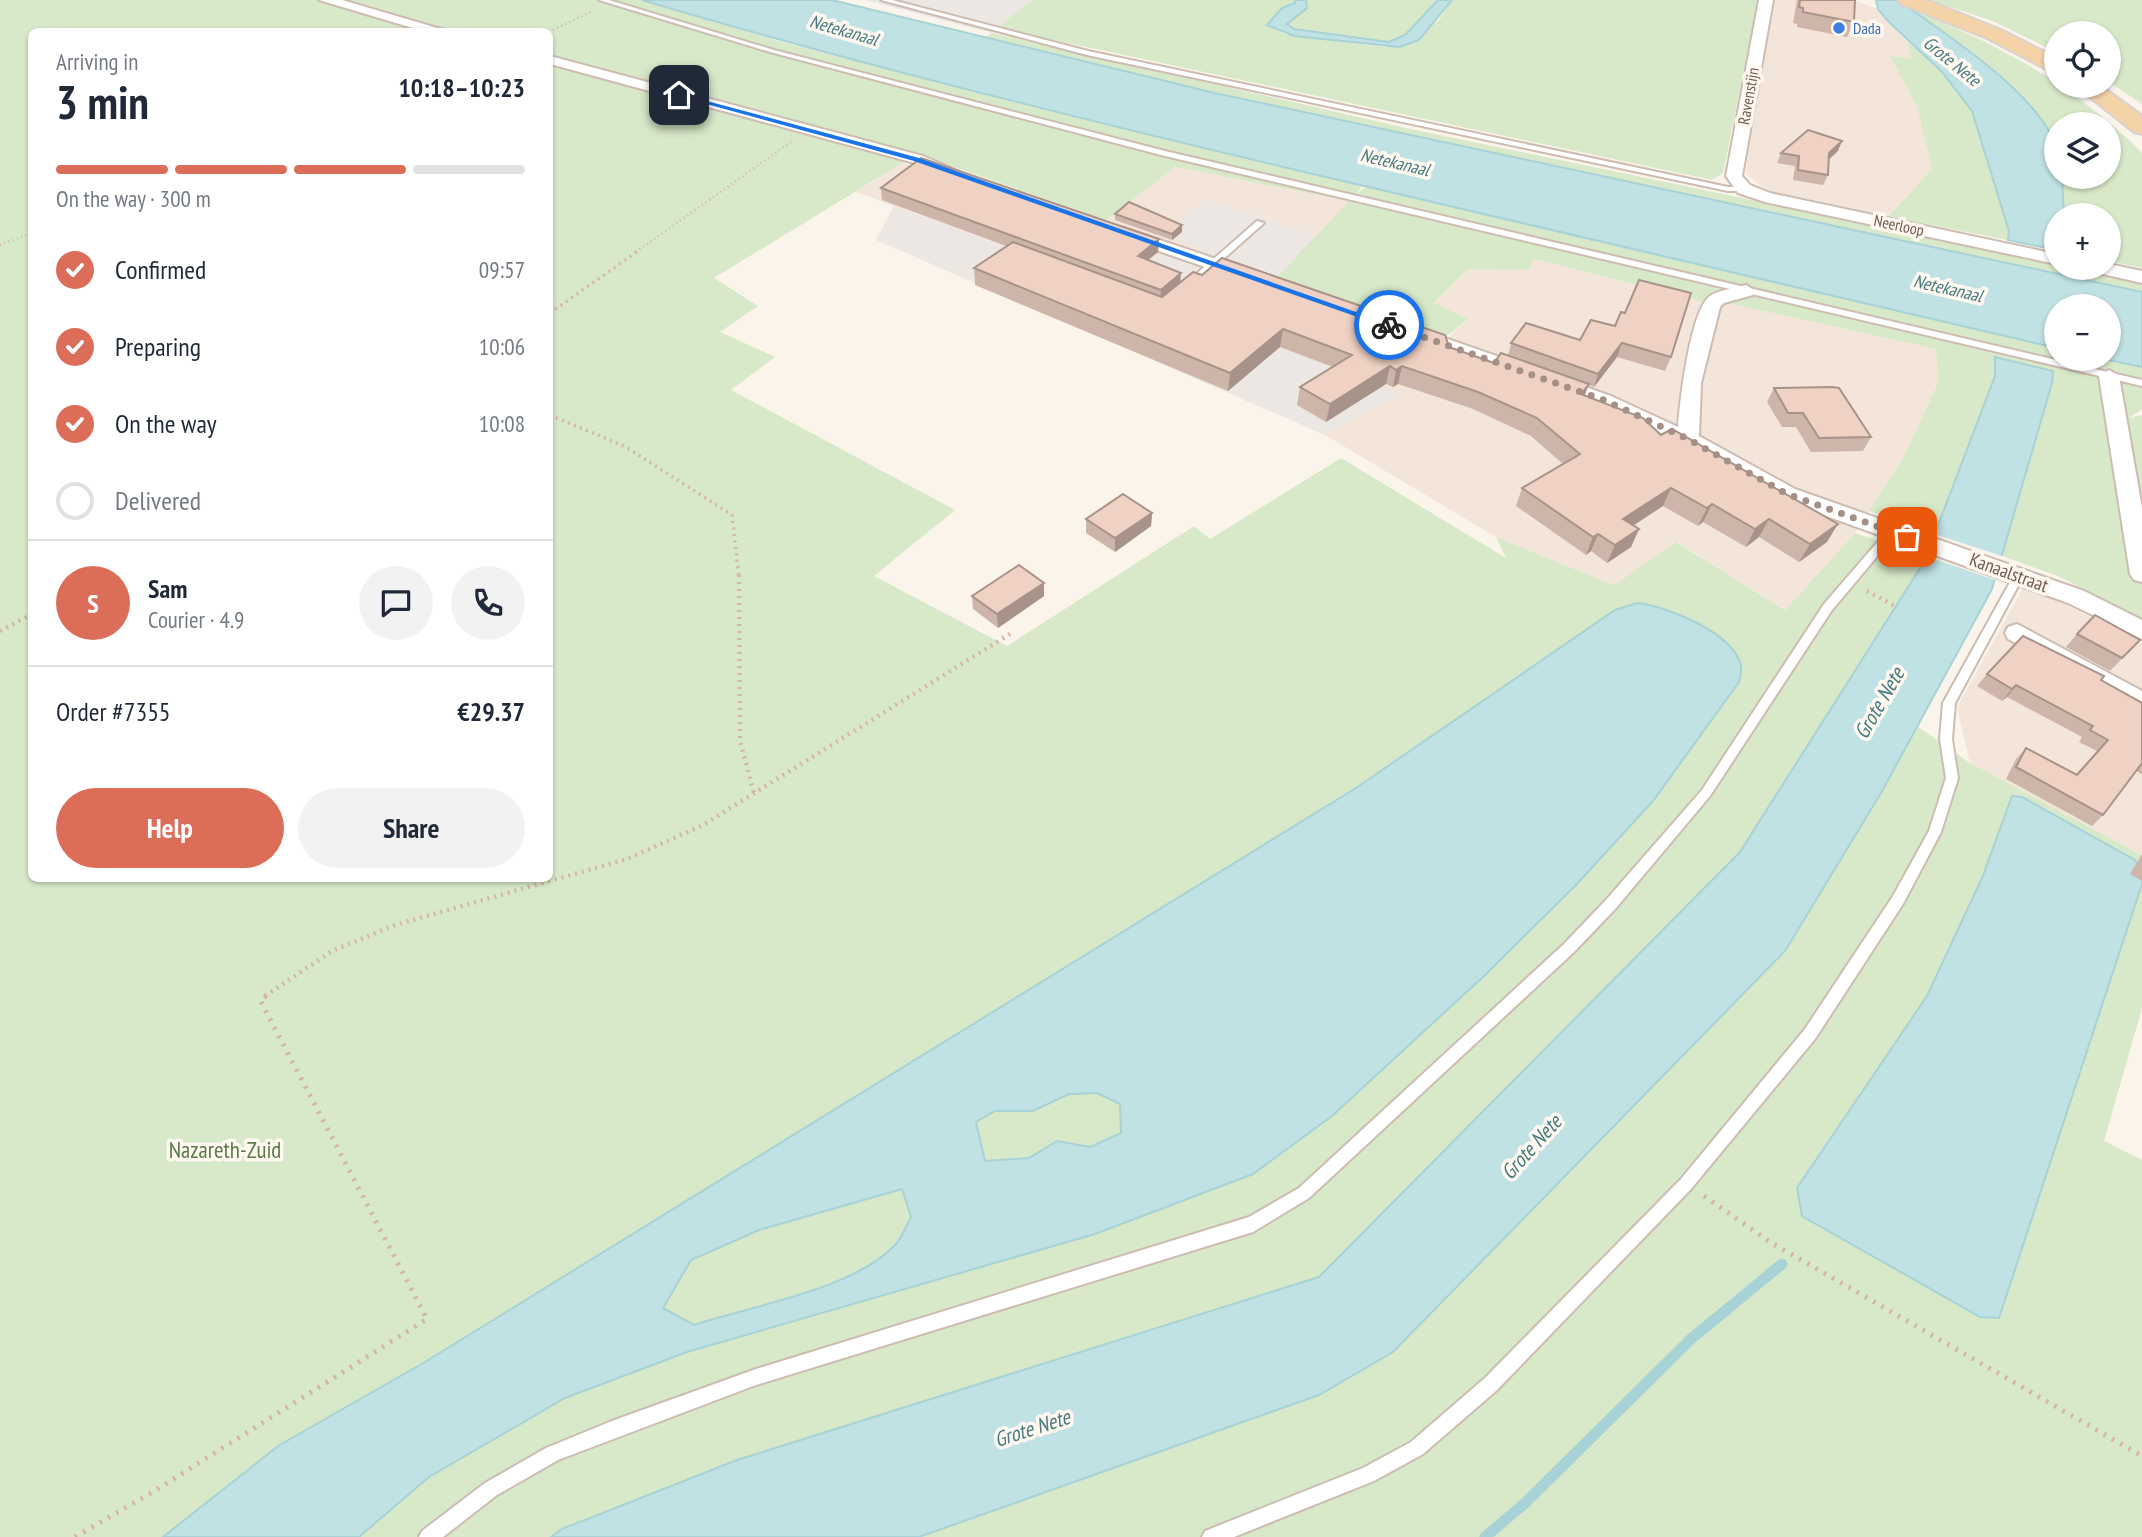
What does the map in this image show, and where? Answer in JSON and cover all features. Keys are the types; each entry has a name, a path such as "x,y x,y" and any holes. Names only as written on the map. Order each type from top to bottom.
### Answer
{"main road":[{"path":"1908,0 1994,34 2044,61"},
{"path":"2103,98 2142,127"}],"street":[{"path":"326,0 429,28"},
{"name":"Ravenstijn","path":"1744,189 1734,176 1766,0"},
{"path":"553,61 917,159 969,178"},
{"name":"Neerloop","path":"1744,189 1765,197 2044,255"},
{"path":"1113,229 1262,281"},
{"path":"2121,272 2142,277"},
{"path":"1688,439 1691,383 1711,307 1717,299 1746,291"},
{"name":"Kanaalstraat","path":"1398,328 1604,400 1688,439 1787,494 2076,597 2142,630"},
{"path":"2109,376 2142,574"},
{"path":"2017,633 2142,702"}],"lane":[{"path":"884,0 1087,53 1728,190 1744,189"},
{"path":"606,1 772,51 1164,153 2142,383"},
{"path":"1182,291 1260,223"},
{"path":"428,1537 511,1477 552,1454 612,1430 756,1377 1253,1224 1304,1193 1569,948 1656,856 1706,793 1848,580 1892,532"},
{"path":"1211,1537 1368,1475 1417,1448 1491,1384 1686,1184 1810,1034 1898,900 1935,832 1952,778 1946,739 1949,703 2013,573"}],"path":[{"path":"553,30 606,1"},
{"path":"553,311 808,130"},
{"path":"0,245 28,234"},
{"path":"553,416 626,447 732,515 741,594 740,741 754,793"},
{"path":"1848,580 1895,606"},
{"path":"0,631 28,616"},
{"path":"553,880 627,859 703,825 1013,632"},
{"path":"75,1537 156,1490 427,1319 260,1000 332,951 395,925 546,882"},
{"path":"1686,1184 1770,1242 2142,1456"}],"shaded area":[{"path":"865,0 1032,0 992,33"},
{"path":"1760,0 1853,0 1878,9 1907,41 1913,58 1891,56 1917,107 1932,169 1888,217 1768,192 1746,174"},
{"path":"902,163 1109,231 1106,220 1175,167 1350,201 1317,236 1207,199 1162,234 1215,253 1198,268 1141,269 1110,285 856,192"},
{"path":"1207,199 1317,236 1278,276 1237,262 1180,311 1402,392 1325,435 876,240 894,206 1110,285 1141,269 1159,254 1198,268 1214,254 1161,234"},
{"path":"1534,259 1700,301 1731,304 1936,349 1938,383 1902,460 1855,533 1785,610 1677,542 1614,585 1496,537 1325,435 1401,393 1179,311 1439,346 1468,319 1434,304 1468,269 1529,270"},
{"path":"2023,588 2071,607 2142,644 2142,855 1970,763 1957,707"}],"green space":[{"name":"Nazareth-Zuid","path":"0,0 642,0 782,42 1008,101 1362,186 1356,195 1365,187 2044,345 2044,369 1995,357 1995,376 1934,534 1869,511 1902,460 1938,383 1936,349 1731,304 1700,301 1534,259 1529,270 1468,269 1434,303 1468,319 1447,336 1278,276 1349,201 1175,167 1106,220 917,154 714,278 758,306 720,332 775,357 731,390 955,510 874,576 1007,646 1194,526 1210,539 1341,458 1506,558 1496,537 1614,585 1676,542 1785,610 1855,533 1926,557 1740,852 1319,1277 737,1460 562,1529 551,1537 359,1537 429,1477 565,1398 687,1352 1095,1234 1253,1174 1332,1116 1483,977 1576,885 1615,610 1356,788 425,1362 278,1446 163,1537 0,1537"},
{"path":"1032,0 1295,0 1296,3 1267,25 1284,34 1385,47 1438,21 1452,0 1758,0 1723,173 1712,180 997,28"},
{"path":"1306,0 1438,0 1405,35 1389,42 1294,29 1287,24 1307,8"},
{"path":"1928,0 2142,0 2142,104 2121,90 2121,21 2044,21 2044,46 1993,21"},
{"path":"1911,10 1975,37 2044,76 2044,98 2078,98 2096,112 2044,112 2044,129 2029,106 2012,88 1953,39"},
{"path":"992,33 1406,128 2044,261 2044,271 1403,135 984,39"},
{"path":"1907,41 1942,72 1972,111 2009,231 2008,240 1888,217 1932,169 1917,107 1890,56 1912,58"},
{"path":"2121,134 2142,153 2142,268 2121,264 2121,203 2063,203 2063,189 2121,189"},
{"path":"2121,277 2142,281 2142,292 2086,280 2121,280"},
{"path":"2121,363 2142,367 2142,409 2129,418 2142,415 2142,620 2060,577 2002,556 2052,383 2053,371 2121,371"},
{"path":"1917,726 1970,763 2142,855 2142,1008 2104,1141 2142,1160 2142,1537 919,1537 1319,1395 1784,951"},
{"path":"1097,1093 1120,1104 1122,1133 1090,1147 1057,1141 1029,1158 985,1161 975,1122 995,1111 1033,1111 1069,1094"},
{"path":"903,1189 911,1216 901,1239 878,1260 856,1273 802,1294 694,1325 663,1308 691,1260 759,1230"}],"water":[{"name":"Netekanaal","path":"642,0 832,0 1215,93 2044,271 2044,280 2086,280 2142,292 2142,367 2121,363 2121,294 2044,294 2044,345 1570,236 1119,127 960,88"},
{"path":"1295,0 1306,0 1307,8 1287,24 1294,29 1389,42 1405,35 1438,0 1452,0 1419,40 1400,47 1294,36 1267,25 1282,8 1295,3"},
{"name":"Grote Nete","path":"1876,0 1914,0 1912,10 1995,72 2016,91 2044,125 2044,189 2063,189 2063,203 2044,203 2044,248 2008,240 2009,231 1972,111 1942,72 1878,9"},
{"path":"1995,357 2044,371 2053,371 2052,383 1992,589 1881,793 1785,951 1393,1352 1319,1395 919,1537 551,1537 562,1529 737,1460 1319,1277 1740,852 1924,562 1995,376"},
{"path":"1637,603 1650,605 1698,623 1713,632 1736,654 1741,668 1739,682 1653,801 1576,885 1483,977 1332,1116 1253,1174 1095,1234 687,1352 565,1398 429,1477 359,1537 163,1537 278,1446 425,1362 1356,788 1615,610","holes":["1097,1093 1120,1104 1121,1133 1090,1147 1057,1141 1029,1158 985,1161 976,1122 995,1111 1033,1111 1069,1094","902,1189 911,1217 902,1235 895,1245 876,1261 854,1274 801,1294 694,1325 663,1308 691,1260 759,1230"]},
{"path":"2012,796 2022,797 2135,860 2142,871 2142,884 1999,1318 1980,1317 1802,1216 1797,1188 1927,996 1982,878"}],"pier":[{"path":"1931,533 2005,557 1998,581 1923,555"}],"building":[{"path":"1800,0 1855,0 1854,22 1803,12 1803,8 1799,7"},
{"path":"1808,130 1842,141 1829,153 1828,175 1798,170 1799,156 1781,153"},
{"path":"921,158 1159,239 1138,256 1181,273 1161,290 881,188"},
{"path":"1129,202 1182,225 1172,234 1115,214"},
{"path":"1013,242 1162,297 1193,272 1202,275 1222,258 1445,335 1449,347 1494,363 1501,353 1589,384 1581,394 1643,418 1661,435 1672,429 1838,524 1810,544 1769,519 1755,529 1712,504 1707,508 1671,488 1623,519 1639,529 1615,545 1598,534 1593,537 1522,488 1580,454 1537,418 1478,392 1402,366 1396,370 1390,366 1330,404 1300,387 1352,355 1283,329 1230,373 974,268"},
{"path":"1639,280 1691,293 1671,357 1622,343 1598,374 1511,343 1526,323 1580,340 1591,320 1615,326 1621,312 1625,313"},
{"path":"1774,388 1839,388 1871,437 1819,438 1803,413 1788,413"},
{"path":"1123,494 1152,513 1115,538 1086,519"},
{"path":"1019,565 1044,583 997,614 972,596"},
{"path":"2095,615 2140,640 2122,658 2077,634"},
{"path":"2023,636 2104,676 2101,680 2142,703 2142,763 2103,815 2016,767 2026,748 2077,775 2108,740 2090,730 2093,726 2016,685 2012,689 1987,674"}],"waterway":[{"path":"1485,1537 1524,1504 1691,1339 1782,1264"}],"way so far":[{"path":"1389,325 1604,400 1688,439 1787,494 1907,537"}],"place":[{"name":"Dada","path":"1839,28"}],"route":[{"path":"679,95 917,159 1389,325"}]}
